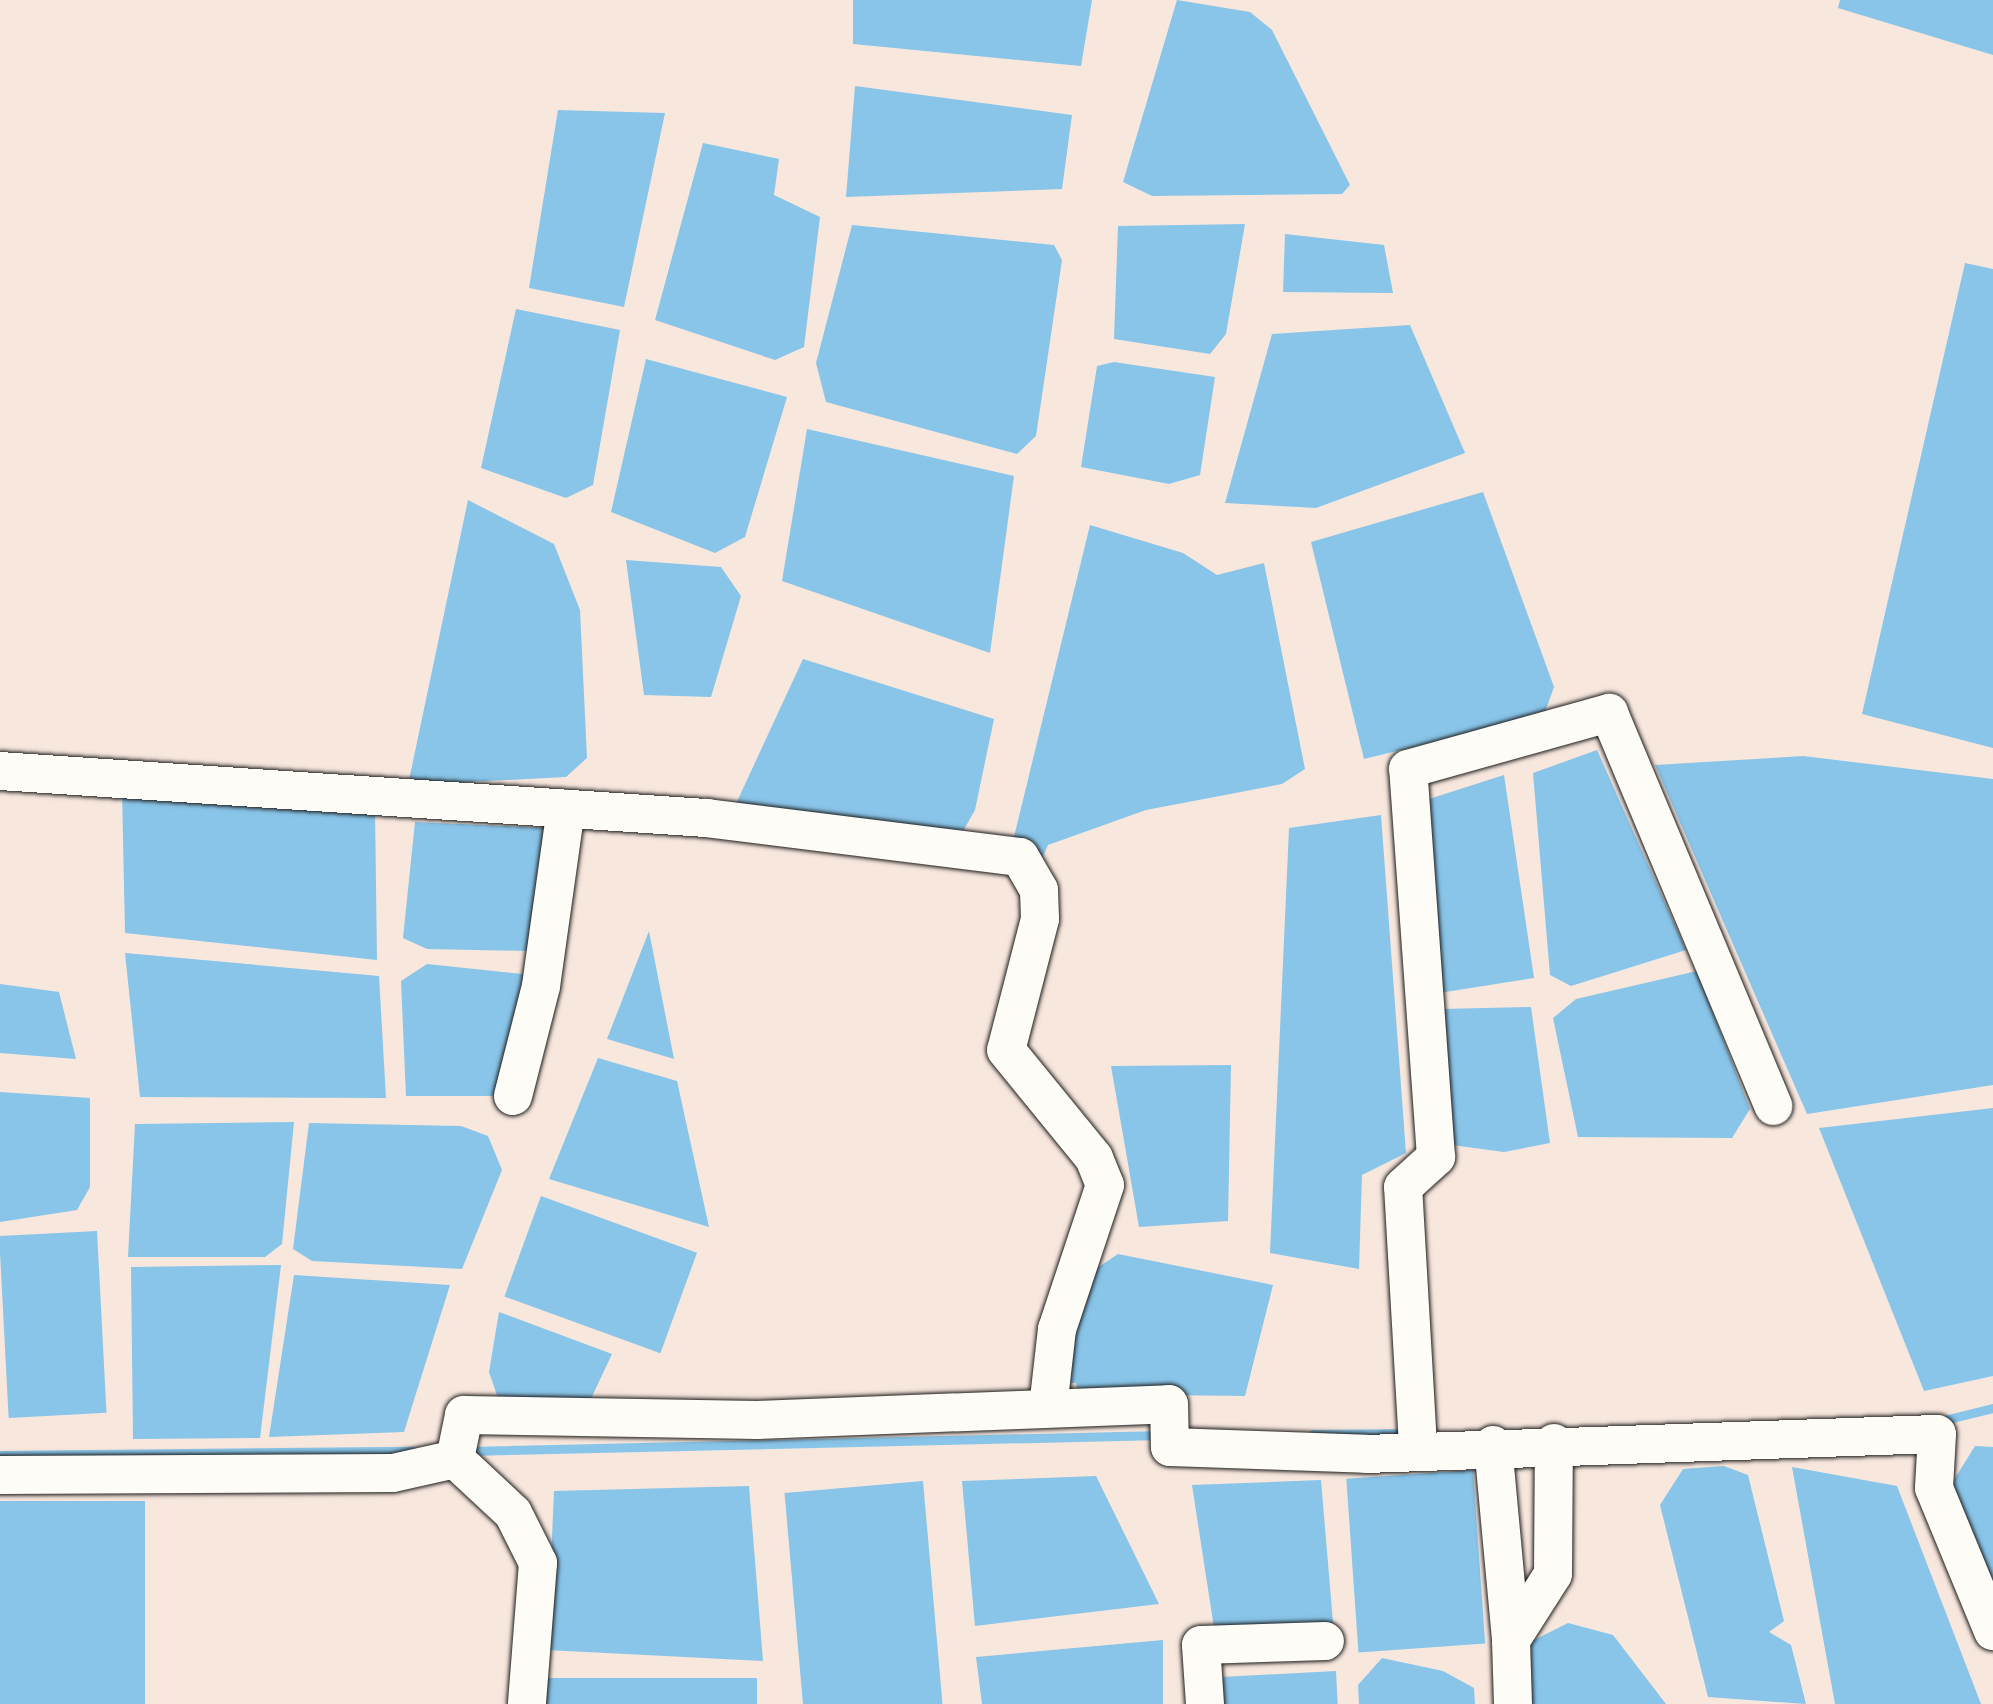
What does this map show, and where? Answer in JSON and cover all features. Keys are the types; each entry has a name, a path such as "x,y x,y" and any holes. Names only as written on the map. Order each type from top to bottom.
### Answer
{"lane":[{"path":"1418,1446 1403,1187 1436,1157 1408,770 1609,713 1772,1106"},
{"path":"0,771 566,809 1020,857 1039,890 1040,919 1006,1050 1094,1158 1105,1185 1057,1329 1048,1408"},
{"path":"513,1096 541,986 566,809"},
{"path":"527,1704 538,1563 512,1513 458,1445 464,1414 757,1420 1169,1404 1170,1435 1366,1454 1418,1446 1937,1434 1934,1488 1993,1631"},
{"path":"1511,1640 1553,1574 1554,1444"},
{"path":"0,1475 393,1473 458,1445"},
{"path":"1492,1445 1514,1704"},
{"path":"1205,1704 1200,1644 1326,1641"}],"water":[{"path":"853,0 1092,0 1081,66 853,44"},
{"path":"1177,0 1250,12 1272,30 1350,185 1342,194 1152,196 1123,182"},
{"path":"1840,0 1993,0 1993,55 1838,8"},
{"path":"855,86 1072,115 1062,189 846,197"},
{"path":"558,110 665,113 624,307 529,288"},
{"path":"703,143 779,159 774,195 820,217 804,347 775,360 655,320"},
{"path":"1245,224 1226,334 1210,354 1114,339 1118,226"},
{"path":"852,225 1054,245 1062,260 1036,436 1017,454 826,402 816,363"},
{"path":"1285,234 1384,245 1393,293 1283,292"},
{"path":"1965,263 1993,269 1993,748 1862,714"},
{"path":"516,309 620,330 593,485 566,498 481,468"},
{"path":"1410,325 1465,453 1316,508 1225,503 1272,334"},
{"path":"646,359 787,397 745,537 715,553 611,512"},
{"path":"1114,362 1215,377 1200,475 1169,484 1081,467 1097,366"},
{"path":"807,429 1014,476 990,653 782,581"},
{"path":"1483,492 1554,687 1544,715 1364,759 1311,542"},
{"path":"468,500 554,544 580,610 587,758 566,777 408,785"},
{"path":"1090,525 1183,553 1217,575 1264,563 1305,769 1282,784 1146,810 1048,845 1040,863 1013,841"},
{"path":"626,560 721,567 741,596 711,697 644,695"},
{"path":"803,659 994,719 975,810 950,854 734,808"},
{"path":"1597,750 1686,950 1571,986 1550,975 1533,773"},
{"path":"1803,756 1993,779 1993,1085 1807,1114 1655,765"},
{"path":"1504,775 1534,978 1439,993 1429,799"},
{"path":"122,790 375,810 377,960 125,933"},
{"path":"1381,815 1406,1153 1362,1175 1359,1269 1270,1253 1289,828"},
{"path":"415,822 547,828 527,951 427,949 403,938"},
{"path":"649,931 674,1059 607,1039"},
{"path":"125,953 379,976 386,1098 140,1097"},
{"path":"427,964 541,976 521,1077 493,1096 406,1096 401,981"},
{"path":"1697,971 1750,1109 1732,1138 1578,1137 1553,1018 1576,999"},
{"path":"0,984 59,992 76,1059 0,1053"},
{"path":"1531,1007 1550,1143 1504,1152 1452,1145 1442,1009"},
{"path":"598,1058 677,1081 709,1227 549,1179"},
{"path":"1231,1065 1228,1221 1139,1227 1111,1066"},
{"path":"0,1092 90,1098 90,1187 77,1210 0,1222"},
{"path":"1993,1108 1993,1376 1924,1391 1819,1128"},
{"path":"294,1122 282,1244 265,1257 128,1257 135,1124"},
{"path":"309,1123 461,1126 488,1136 502,1170 462,1269 312,1261 293,1249"},
{"path":"541,1196 697,1253 660,1353 504,1297"},
{"path":"97,1231 107,1413 9,1418 0,1236"},
{"path":"1118,1254 1273,1285 1245,1396 1078,1394 1076,1383 1057,1383 1091,1272"},
{"path":"281,1265 260,1438 133,1439 131,1267"},
{"path":"294,1275 450,1285 404,1432 269,1437"},
{"path":"499,1312 612,1354 589,1403 501,1407 489,1372"},
{"path":"1975,1446 1993,1447 1993,1586 1952,1483"},
{"path":"1724,1466 1748,1475 1784,1621 1769,1632 1791,1645 1806,1704 1708,1697 1660,1505 1683,1469"},
{"path":"1792,1467 1897,1486 1981,1704 1835,1704"},
{"path":"1473,1470 1485,1644 1358,1652 1346,1479"},
{"path":"1096,1476 1159,1604 975,1626 962,1481"},
{"path":"1321,1480 1334,1634 1214,1628 1192,1485"},
{"path":"923,1481 943,1704 803,1704 785,1493"},
{"path":"749,1486 763,1661 547,1650 554,1491"},
{"path":"0,1501 145,1501 145,1704 0,1704"},
{"path":"1568,1623 1613,1635 1666,1704 1518,1704 1516,1649"},
{"path":"1163,1640 1163,1704 982,1704 976,1657"},
{"path":"1382,1658 1443,1671 1474,1688 1475,1704 1359,1704 1358,1685"},
{"path":"1336,1671 1338,1704 1214,1704 1212,1677"},
{"path":"531,1678 757,1678 757,1704 531,1704"}],"waterway":[{"path":"1936,1422 1993,1408"},
{"path":"1313,1434 1407,1433"},
{"path":"468,1451 1162,1435"},
{"path":"0,1455 412,1451"}]}
